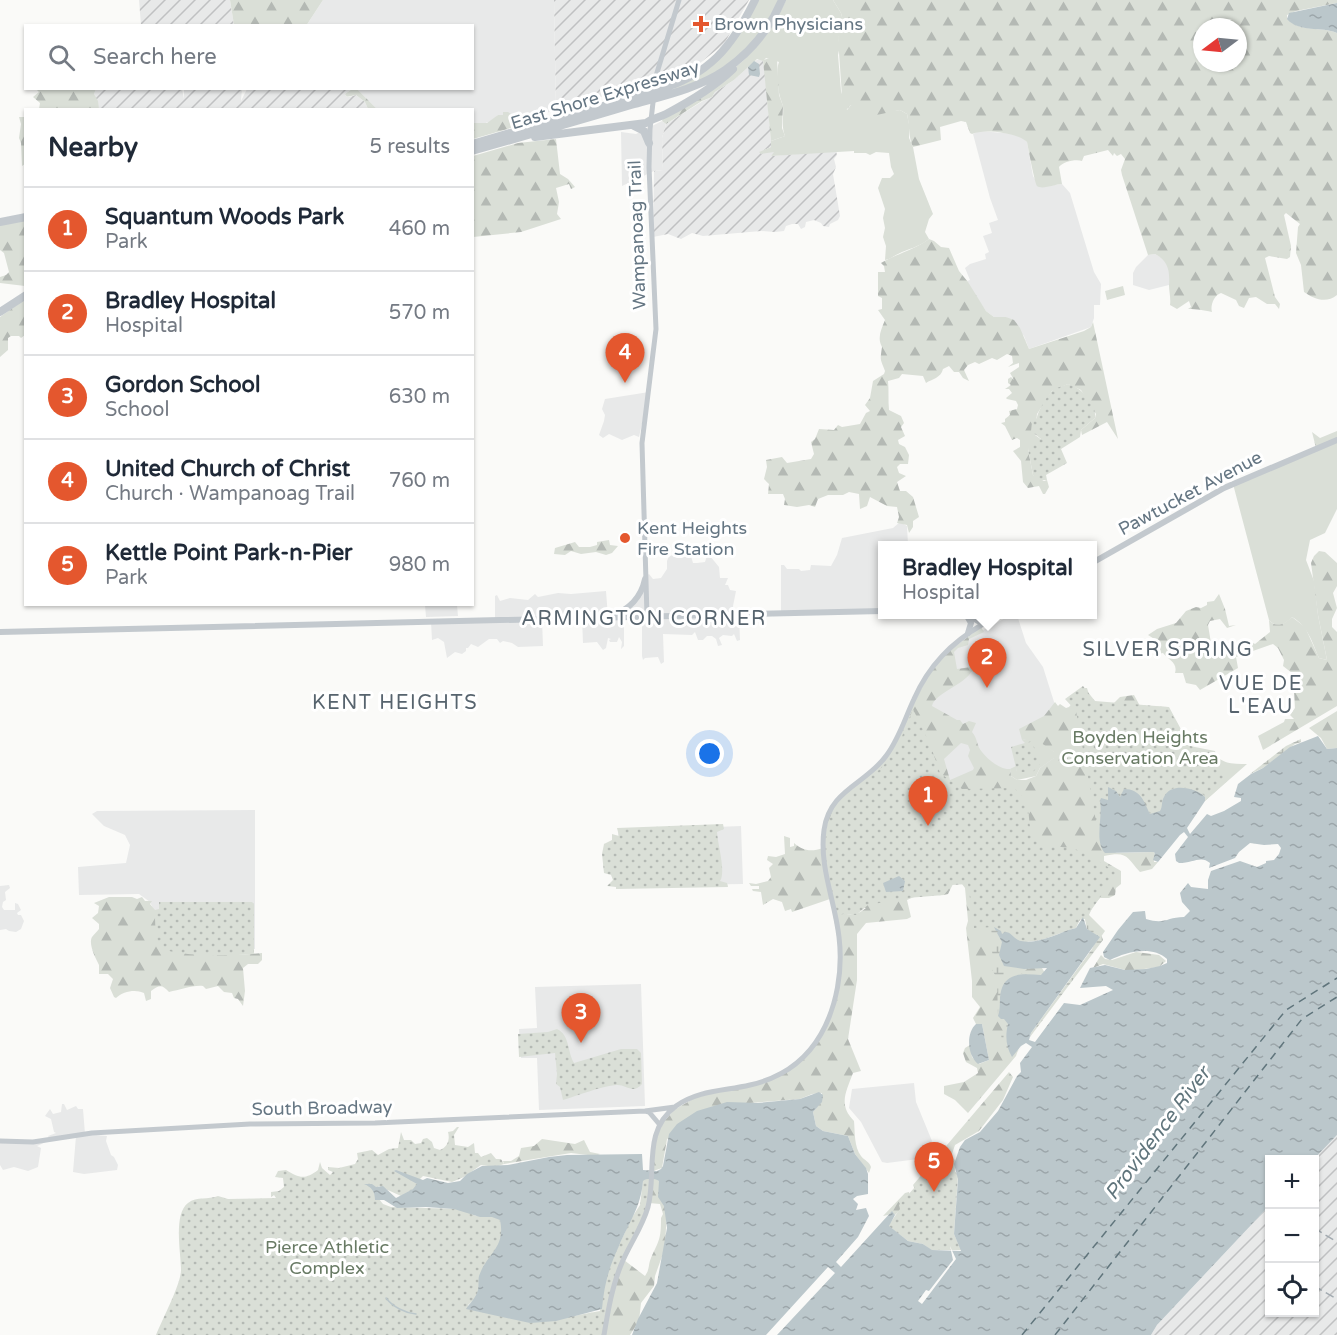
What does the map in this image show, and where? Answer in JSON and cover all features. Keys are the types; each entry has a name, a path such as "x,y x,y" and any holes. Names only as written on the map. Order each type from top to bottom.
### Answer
{"highway":[{"name":"East Shore Expressway","path":"474,143 687,80 707,67 725,50 755,0"},
{"name":"East Shore Expressway","path":"474,150 698,84 730,66 757,41 772,21 782,0"},
{"path":"510,140 646,123 651,118 666,114 718,82 738,65 757,41"},
{"path":"630,126 642,130 649,142"},
{"path":"0,222 24,218"},
{"path":"0,312 24,295"}],"main road":[{"name":"Wampanoag Trail","path":"647,616 642,443 656,333 649,142 655,81 679,0"},
{"name":"Pawtucket Avenue","path":"1097,560 1224,489 1337,440"},
{"path":"607,617 631,605 640,593 645,579"},
{"path":"0,632 878,611"},
{"path":"968,619 971,624 968,633"},
{"path":"976,619 985,623"},
{"path":"980,619 985,623"},
{"path":"604,1335 618,1274 648,1208 652,1146 660,1125 675,1107 700,1095 720,1089 749,1086 780,1075 796,1065 812,1048 829,1017 837,992 840,953 839,937 826,883 823,832 831,807 848,788 864,778 883,760 896,740 928,672 942,655 968,633 993,619"},
{"name":"South Broadway","path":"0,1141 33,1142 92,1133 250,1124 375,1123 645,1111 675,1107"},
{"path":"645,1111 650,1112 660,1125"}],"shaded area":[{"path":"139,0 230,0 234,24 141,24"},
{"path":"323,0 554,0 556,110 517,122 517,118 498,115 492,121 479,125 474,123 474,108 376,108 358,90 474,90 474,24 307,24"},
{"path":"554,0 749,0 724,44 690,71 556,110"},
{"path":"760,59 763,61 765,72 771,147 760,152 775,152 771,156 836,151 837,155 834,159 836,167 833,174 840,216 838,220 829,227 814,220 806,222 805,227 801,229 798,224 792,224 786,226 784,231 775,232 703,236 692,233 681,239 668,234 653,237 654,171 663,170 662,138 666,124 712,97 715,92 734,80 748,67 748,71 754,61"},
{"path":"96,90 182,90 184,99 184,90 242,90 241,101 246,90 351,90 345,94 346,96 356,95 365,102 368,108 99,108 94,94"},
{"path":"662,121 666,124 662,138 663,170 654,171 622,186 621,132 636,134"},
{"path":"979,131 1021,136 1027,142 1033,176 1040,187 1062,184 1070,193 1094,272 1101,284 1100,305 1094,305 1091,327 1029,349 1024,336 1006,317 994,317 986,311 973,292 967,281 970,280 965,268 986,259 985,254 989,252 983,236 992,233 989,223 998,220 973,134"},
{"path":"1155,254 1164,259 1169,267 1171,278 1169,285 1149,290 1133,285 1133,273 1136,267 1148,255"},
{"path":"649,392 639,437 634,435 622,440 609,434 603,438 599,435 605,415 602,409 605,399"},
{"path":"900,522 907,526 908,541 878,541 878,611 781,613 781,565 787,569 801,571 810,570 811,565 831,566 842,538 893,528"},
{"path":"679,554 682,557 691,556 693,563 705,562 707,556 710,556 719,567 720,578 728,578 725,585 728,585 730,590 736,591 733,606 734,612 739,615 740,640 737,641 734,634 732,636 723,635 719,638 722,645 718,646 716,639 712,636 698,640 695,632 692,635 663,634 664,662 661,664 658,657 643,660 642,617 624,618 624,646 621,649 622,642 619,637 617,642 610,642 611,639 608,638 606,648 603,650 597,642 583,643 582,618 542,620 543,646 518,647 512,643 503,641 500,643 497,639 489,639 478,647 471,644 462,654 455,652 447,658 444,642 438,638 432,640 431,622 495,620 495,596 497,595 500,601 510,598 528,600 535,594 538,597 558,593 606,591 608,617 632,604 646,576 649,574 653,579 661,578 667,569 669,556"},
{"path":"425,606 457,606 458,616 426,617"},
{"path":"1004,619 1018,619 1026,643 1043,667 1055,705 1057,763 962,789 940,773 930,744 932,672 965,640"},
{"path":"255,810 255,949 155,952 156,915 150,902 139,894 79,895 78,867 126,863 130,845 125,835 104,826 92,814 97,811"},
{"path":"741,826 743,884 619,886 618,831"},
{"path":"9,885 10,888 5,892 6,900 2,907 4,910 15,910 15,903 18,904 21,910 17,913 24,921 21,929 16,932 0,930 0,886"},
{"path":"641,984 645,1106 539,1110 537,1058 521,1058 519,1029 537,1028 535,987"},
{"path":"914,1083 916,1102 932,1141 922,1157 918,1159 882,1162 861,1122 849,1108 852,1089"},
{"path":"62,1104 67,1110 76,1106 78,1109 83,1109 85,1134 107,1136 106,1141 111,1155 118,1165 117,1170 84,1174 73,1172 76,1136 50,1139 48,1136 56,1133 51,1119 45,1116 50,1109 53,1114 61,1112"},
{"path":"1337,1135 1337,1335 1151,1335 1157,1325 1265,1210 1265,1317 1319,1317 1318,1155"},
{"path":"0,1142 46,1142 37,1146 41,1148 38,1167 28,1171 14,1167 3,1170 0,1165"}],"green space":[{"path":"230,0 323,0 307,24 234,24"},
{"path":"757,0 779,0 767,22 745,50 715,73 676,90 674,88 711,67"},
{"path":"786,0 833,0 841,13 844,25 838,38 840,46 838,55 841,91 847,110 851,105 900,110 907,114 909,138 919,179 933,214 925,232 929,239 921,244 885,260 883,218 885,209 878,188 882,178 890,178 894,174 889,153 876,152 870,155 854,153 854,151 771,156 774,152 761,154 759,152 771,147 771,141 785,136 783,106 778,84 779,62 766,58 763,61 757,59 734,80 715,92 712,97 702,101 699,95 739,65 770,30"},
{"path":"833,0 1337,0 1337,3 1296,11 1287,15 1287,18 1298,26 1337,33 1337,295 1320,300 1304,292 1301,265 1296,253 1300,224 1286,213 1284,215 1291,246 1290,257 1287,259 1269,256 1265,258 1275,297 1280,304 1279,309 1275,304 1267,304 1256,297 1249,298 1244,308 1239,306 1236,300 1221,293 1213,301 1212,312 1188,309 1191,307 1189,301 1177,309 1170,305 1167,266 1155,254 1148,255 1122,175 1121,170 1125,159 1121,154 1117,156 1114,153 1113,156 1108,150 1084,156 1082,161 1066,162 1059,167 1062,184 1042,187 1036,184 1027,142 1017,136 984,131 972,134 966,122 961,121 940,127 941,140 913,147 907,114 900,110 868,115 851,105 845,111 842,110 839,102 842,96 838,38 839,30 844,25 841,13"},
{"path":"774,57 777,59 779,95 783,106 782,128 785,136 771,141 763,60"},
{"path":"37,90 96,90 94,94 99,108 39,108 40,103 33,97 39,92"},
{"path":"351,90 358,90 376,108 368,108 365,102 356,95 348,97 345,94"},
{"path":"699,95 702,101 666,124 662,121 664,116"},
{"path":"503,112 508,112 517,118 514,127 474,139 474,123 487,123 498,115 503,115"},
{"path":"19,117 24,117 24,165 22,166 19,138 21,124"},
{"path":"556,139 560,174 575,187 571,189 569,184 556,188 559,202 557,214 561,219 521,232 474,237 474,156 518,143"},
{"path":"24,220 24,286 0,283 0,277 9,272 4,253 0,250 0,225"},
{"path":"929,239 941,247 949,248 959,271 986,311 994,317 1014,320 1029,349 1084,331 1091,327 1093,322 1118,439 1107,422 1082,435 1081,430 1095,418 1096,414 1081,390 1068,384 1052,391 1037,414 1035,435 1042,440 1028,449 1033,475 1044,481 1047,480 1049,487 1043,494 1039,486 1028,488 1023,482 1021,461 1013,451 1020,447 1020,440 1017,438 1012,440 1001,423 1005,422 1010,415 1009,411 1017,409 1018,405 1016,401 1006,398 1012,393 1009,389 1005,389 1011,385 1008,379 1011,377 1014,380 1010,373 1019,367 1019,363 1008,367 1013,363 1012,356 1007,354 997,360 992,358 979,364 975,362 968,365 964,370 969,381 949,366 926,383 923,376 902,374 899,378 888,381 889,410 901,416 904,423 901,427 905,436 898,440 909,455 908,464 900,464 897,467 899,473 906,476 897,482 900,491 906,491 913,497 919,517 913,521 913,527 909,533 907,525 897,523 899,517 897,507 887,506 870,497 867,506 860,509 859,494 849,492 843,495 828,495 818,499 815,507 784,505 783,494 768,494 769,484 764,479 766,460 782,457 787,463 811,459 814,454 811,442 815,439 819,429 834,430 838,425 842,427 860,424 866,413 870,411 865,405 870,398 873,381 885,371 881,359 880,337 885,320 878,310 882,309 882,298 878,296 878,272 885,272 881,263"},
{"path":"1123,286 1125,295 1107,300 1105,291"},
{"path":"24,300 24,336 21,338 11,336 8,338 8,350 0,357 0,317"},
{"path":"1068,384 1078,389 1091,402 1095,418 1081,430 1080,437 1061,449 1067,463 1046,475 1047,480 1037,480 1033,475 1028,449 1029,445 1041,439 1031,431 1032,422 1037,418 1046,398 1052,391"},
{"path":"1337,431 1337,440 1316,448 1312,432 1320,438"},
{"path":"1337,440 1337,509 1325,533 1310,540 1306,560 1314,581 1327,660 1319,658 1309,635 1292,617 1278,625 1269,620 1233,484"},
{"path":"609,540 610,545 618,546 612,553 606,555 596,552 581,554 571,551 565,555 554,554 555,548 575,542 579,547 590,547 597,545 597,542"},
{"path":"1319,551 1325,552 1337,563 1337,586 1333,593 1337,608 1332,619 1332,627 1337,632 1337,706 1263,750 1258,736 1284,722 1285,719 1294,719 1290,715 1295,708 1294,690 1290,686 1294,678 1292,673 1283,666 1284,660 1278,648 1273,644 1236,657 1238,668 1200,690 1196,685 1186,683 1183,673 1175,673 1174,664 1163,653 1152,655 1159,649 1156,640 1148,635 1157,629 1176,623 1186,611 1207,605 1207,602 1214,601 1219,594 1229,626 1236,625 1227,628 1220,619 1210,621 1208,625 1211,643 1227,642 1234,645 1248,640 1255,644 1270,632 1269,620 1280,624 1292,617 1305,627 1319,658 1327,660 1311,563"},
{"path":"981,627 984,632 969,639 968,645 954,652 957,669 971,667 976,669 938,697 932,706 960,720 963,724 969,721 976,723 972,732 980,749 995,764 1010,769 1011,776 1017,780 1026,780 1036,776 1040,768 1054,758 1054,752 1039,742 1031,739 1022,740 1019,729 1044,716 1055,702 1058,706 1060,704 1066,708 1069,707 1085,688 1087,688 1091,701 1112,705 1120,697 1134,695 1140,706 1169,707 1190,746 1215,751 1219,759 1223,761 1247,764 1205,801 1205,799 1115,853 1153,852 1155,853 1154,862 1158,862 1152,869 1140,872 1126,856 1118,854 1104,856 1104,861 1121,871 1121,884 1116,888 1115,895 1100,898 1089,915 1105,931 1098,941 1083,916 1074,928 1040,940 1026,942 1045,973 1016,1056 968,1113 955,1100 944,1094 944,1086 964,1082 978,1073 977,1068 966,1062 963,1053 970,1045 972,1057 979,1064 989,1060 982,1024 976,1024 973,1018 980,1007 972,997 965,888 962,884 953,884 948,894 922,894 907,900 911,917 866,923 857,934 857,980 848,1039 861,1071 853,1073 846,1092 845,1104 854,1121 857,1148 862,1158 871,1167 869,1173 855,1154 848,1136 823,1131 816,1126 813,1112 822,1101 822,1093 800,1099 750,1103 667,1139 662,1168 653,1171 654,1146 661,1125 674,1110 696,1097 761,1083 797,1064 820,1036 836,994 840,953 832,908 849,914 866,908 830,899 792,912 791,909 785,911 782,902 773,899 763,905 761,892 752,889 759,889 759,886 751,886 749,883 768,881 771,877 769,868 773,864 767,860 768,856 776,857 785,854 784,836 790,838 790,847 794,846 794,843 807,850 823,848 830,808 884,759 936,661","holes":["961,743 968,745 970,750 968,756 973,770 950,780 944,759"]},
{"name":"Boyden Heights Conservation Area","path":"1083,686 1095,701 1168,707 1189,745 1209,751 1215,769 1229,779 1205,801 1204,795 1194,791 1182,788 1172,789 1164,797 1160,811 1150,814 1146,803 1124,789 1120,798 1110,787 1108,800 1100,801 1102,823 1099,838 1076,711 1065,699"},
{"path":"913,709 930,744 940,773 962,789 1014,788 1025,801 1031,831 1040,843 1049,847 1075,849 1117,873 1085,919 1080,919 1076,928 1043,939 1025,941 1011,933 1002,935 995,927 974,928 968,884 952,885 944,895 907,898 868,905 856,915 837,916 825,854 828,823 843,797 878,771 893,754"},
{"path":"1337,711 1337,748 1327,749 1321,738 1309,728"},
{"path":"1030,738 1040,741 1054,752 1054,758 1040,768 1036,776 1017,780 1011,776 1010,769 1016,766 1017,772 1025,743 1022,740"},
{"path":"1301,739 1301,742 1263,768 1250,774 1286,746"},
{"path":"1032,741 1040,764 1033,772 1017,772 1011,747"},
{"path":"723,824 724,829 717,832 722,865 720,881 727,883 728,887 616,889 616,887 607,886 613,880 611,875 604,873 602,854 604,844 612,840 612,834 619,836 617,828"},
{"path":"109,897 137,899 142,897 145,901 152,901 150,904 155,910 155,917 183,952 239,955 262,953 262,960 258,964 248,964 243,968 245,991 243,1006 232,993 224,992 218,986 206,989 203,986 195,986 169,992 158,987 151,991 151,999 146,1001 144,993 137,991 126,992 114,997 110,988 113,979 108,974 99,974 99,965 91,943 92,937 99,929 99,924 92,918 98,913 99,906 94,903"},
{"path":"159,902 252,902 254,904 254,954 192,954 160,948 155,920 155,910 159,909"},
{"path":"1085,919 1103,940 1030,1037 1092,949 1098,935 1094,935 1087,929"},
{"path":"992,926 1055,935 1033,941 998,931 1002,942 999,955 1004,966 1031,968 1021,972 1010,970 1026,975 1020,974 1001,992 998,1016 997,979 992,969 993,958 989,930"},
{"path":"1136,952 1159,955 1166,961 1159,967 1129,971 1103,964 1093,968 1101,955 1105,959 1112,960"},
{"path":"1000,1018 1008,1024 1007,1041 1012,1057 1023,1045 1011,1059 1003,1049 1001,1034 1005,1028"},
{"path":"557,1029 566,1039 574,1063 621,1049 637,1049 641,1053 642,1084 636,1089 620,1085 609,1086 563,1100 560,1087 556,1084 555,1053 519,1057 518,1034 548,1032"},
{"path":"1009,1072 1013,1077 1003,1100 979,1131 955,1145 950,1160 915,1190 913,1185"},
{"name":"Pierce Athletic Complex","path":"459,1127 454,1135 455,1145 468,1147 474,1143 475,1153 481,1157 491,1153 496,1159 501,1159 504,1164 495,1167 481,1165 452,1182 423,1176 419,1180 419,1186 401,1196 379,1186 375,1194 383,1204 391,1207 461,1209 476,1216 500,1218 503,1235 478,1296 468,1305 475,1311 522,1320 546,1321 600,1311 609,1267 640,1205 643,1180 650,1177 649,1203 621,1265 604,1335 156,1335 180,1276 179,1225 183,1208 188,1203 218,1196 228,1199 276,1198 274,1195 271,1197 271,1192 279,1191 284,1187 283,1178 275,1177 278,1171 286,1170 306,1177 318,1170 320,1162 322,1168 330,1175 333,1172 328,1170 328,1167 339,1168 355,1164 358,1159 357,1153 372,1150 378,1155 389,1149 398,1148 401,1132 404,1140 411,1140 415,1144 427,1138 432,1142 434,1148 440,1150 448,1142 448,1132"},
{"path":"542,1139 575,1144 584,1140 590,1152 600,1154 596,1156 571,1153 504,1164 503,1161 511,1161 519,1156 521,1148 534,1146"},
{"path":"946,1152 955,1160 955,1171 958,1176 954,1234 961,1250 931,1250 923,1244 908,1241 888,1226 900,1209 899,1205"},
{"path":"651,1178 658,1178 667,1207 665,1248 655,1276 654,1286 641,1303 639,1321 630,1335 604,1335 610,1304 624,1260 645,1276 659,1240 663,1214 660,1204 649,1203"},
{"path":"909,1192 911,1200 895,1215 892,1212 883,1216 905,1193"}],"water":[{"path":"1337,3 1337,33 1304,28 1287,19 1289,13"},
{"path":"754,61 759,64 759,77 749,75 748,67"},
{"name":"Providence River","path":"1318,736 1327,749 1337,748 1337,1135 1318,1155 1265,1155 1265,1210 1157,1325 1151,1335 777,1335 835,1273 828,1267 766,1335 632,1335 657,1283 667,1228 664,1206 658,1197 659,1181 655,1179 643,1181 637,1207 612,1261 602,1309 556,1321 530,1323 466,1309 477,1293 482,1268 498,1244 501,1230 500,1220 454,1209 397,1208 384,1200 375,1200 372,1190 364,1184 383,1186 396,1198 413,1189 417,1184 394,1171 396,1170 423,1180 427,1178 448,1183 460,1181 467,1174 482,1166 508,1165 567,1155 642,1154 643,1170 657,1171 663,1166 669,1134 677,1124 697,1111 727,1102 758,1103 800,1099 819,1092 823,1095 822,1102 813,1112 816,1126 823,1131 848,1136 855,1154 868,1174 868,1194 853,1199 858,1204 856,1210 866,1208 869,1216 858,1237 836,1262 841,1267 892,1211 895,1215 889,1226 908,1241 923,1244 932,1250 961,1251 954,1234 958,1179 954,1164 965,1140 980,1132 998,1111 1021,1072 1020,1063 1032,1047 1026,1043 1012,1057 1007,1041 1008,1024 998,1016 1001,991 1003,985 1012,977 1023,974 1041,975 1047,968 1024,969 1004,966 999,955 1002,942 994,927 1002,934 1007,932 1016,939 1028,942 1049,938 1076,928 1083,917 1087,929 1100,937 1031,1033 1029,1040 1035,1042 1064,1003 1080,1005 1113,990 1106,986 1080,988 1090,968 1105,965 1125,970 1146,969 1167,963 1167,959 1161,955 1147,951 1131,952 1110,960 1104,957 1103,952 1133,912 1145,911 1146,919 1158,921 1184,917 1190,911 1182,902 1180,893 1188,883 1191,887 1208,889 1211,871 1240,861 1257,867 1266,861 1274,860 1281,848 1278,844 1250,843 1235,858 1209,868 1210,863 1200,859 1184,863 1176,861 1175,854 1188,837 1184,832 1158,862 1153,860 1155,853 1153,852 1105,853 1099,836 1100,801 1101,798 1108,800 1108,787 1116,791 1120,797 1124,789 1134,791 1141,797 1150,814 1160,811 1164,797 1172,789 1184,788 1196,791 1205,797 1205,801 1187,828 1190,834 1207,814 1211,816 1241,801 1241,798 1234,797 1238,784 1290,747"},
{"path":"899,876 905,881 903,891 886,892 883,883"},
{"path":"976,1024 982,1024 989,1060 978,1064 974,1060 969,1044 969,1038"}],"pier":[{"path":"950,1246 956,1259 922,1304 918,1301 926,1290 929,1291 953,1260"}],"waterway":[{"path":"386,1298 400,1309 416,1314"}],"ferry route":[{"path":"1022,1335 1286,1010 1337,978"},
{"path":"1055,1335 1302,1019 1337,997"}],"railway":[{"path":"1319,1231 1337,1242"},
{"path":"1319,1289 1337,1299"}],"place":[{"name":"Brown Physicians","path":"701,24"},
{"name":"United Church of Christ","path":"625,383"},
{"name":"Kent Heights Fire Station","path":"625,538"},
{"name":"Bradley Hospital","path":"987,688"},
{"name":"Squantum Woods Park","path":"928,826"},
{"name":"Gordon School","path":"581,1043"},
{"name":"Kettle Point Park-n-Pier","path":"934,1192"}],"district":[{"name":"ARMINGTON CORNER","path":"644,618"},
{"name":"SILVER SPRING","path":"1168,649"},
{"name":"VUE DE L'EAU","path":"1261,694"},
{"name":"KENT HEIGHTS","path":"395,702"}]}
